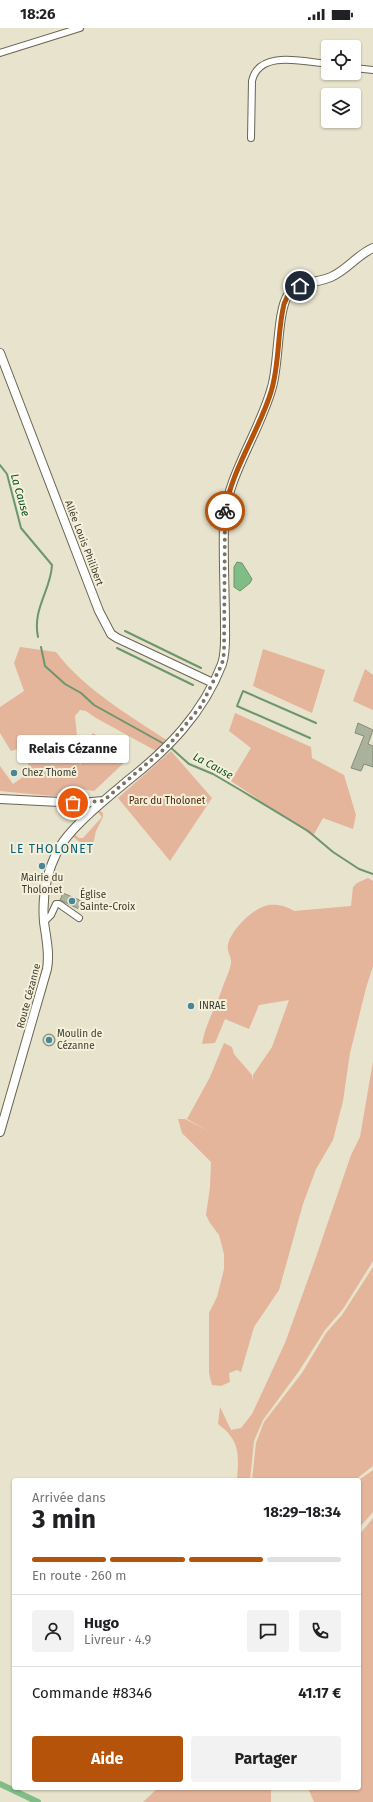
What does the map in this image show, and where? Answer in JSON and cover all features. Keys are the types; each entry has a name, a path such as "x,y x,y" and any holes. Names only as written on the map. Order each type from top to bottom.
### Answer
{"street":[{"path":"0,53 80,28"},
{"path":"251,138 252,81 254,72 262,64 274,60 321,63"},
{"path":"361,69 373,70"},
{"name":"Route Cézanne","path":"0,1132 47,969 48,958 44,922 44,893 57,851 67,838 103,801 169,745 198,710 222,664 224,653 225,509 230,489 266,407 273,384 282,310 285,300 295,288 332,277 373,248"},
{"name":"Allée Louis Philibert","path":"0,353 99,611 111,634 213,683"},
{"path":"0,799 80,803 103,801"},
{"path":"44,922 56,904 59,904 79,918"}],"green space":[{"path":"20,647 56,652 80,678 94,690 168,741 158,752 86,711 80,710 75,716 80,766 89,738 93,733 129,758 94,791 80,789 62,797 0,791 0,766 13,784 30,772 24,747 11,751 0,733 0,707 24,691 14,663"},
{"path":"263,649 325,670 312,713 253,686"},
{"path":"365,669 373,675 373,710 353,701"},
{"path":"235,713 311,747 312,758 344,775 356,815 353,829 323,818 313,836 231,781 251,748 229,731"},
{"name":"Parc du Tholonet","path":"171,751 212,798 170,861 118,798"},
{"path":"99,810 103,813 103,817 96,831 92,849 86,847 72,836 74,834 79,838 83,838 102,817 97,811"},
{"path":"368,878 373,881 373,966 350,1053 343,1101 333,1140 316,1169 303,1204 279,1290 254,1327 241,1372 237,1370 229,1373 230,1382 221,1386 212,1385 209,1373 209,1313 217,1297 224,1269 224,1254 219,1235 206,1215 210,1187 211,1162 182,1133 178,1119 185,1119 208,1131 187,1119 210,1077 224,1043 232,1047 234,1054 252,1075 252,1082 253,1075 272,1047 289,1000 259,1005 249,1029 225,1019 215,1043 202,1044 208,1023 229,972 231,961 228,947 230,940 242,922 259,908 265,906 280,906 294,911 351,906 353,887 357,883"},
{"path":"373,1061 373,1261 343,1309 325,1330 299,1371 263,1420 254,1441 250,1478 237,1478 238,1455 231,1436 218,1424 220,1407 231,1430 241,1428 252,1414 285,1343 351,1155 360,1137"},
{"path":"373,1267 373,1466 358,1478 252,1478 256,1443 264,1422 302,1373 326,1333 342,1315"},
{"path":"373,1470 373,1512 361,1526 361,1479"},
{"path":"373,1518 373,1802 314,1802 309,1790 361,1790 361,1533"},
{"path":"156,1790 271,1790 271,1802 143,1802"}],"shaded area":[{"path":"237,562 242,563 252,579 250,583 240,591 234,587 234,567"}],"building":[{"path":"358,723 373,730 368,744 373,746 373,767 364,764 361,771 351,768 364,736 355,733"},
{"name":"Église Sainte-Croix","path":"63,893 84,902 81,910 60,900"},
{"name":"Moulin de Cézanne","path":"47,1034 51,1034 55,1040 51,1046 47,1046 43,1042 43,1038"}],"waterway":[{"name":"La Cause","path":"0,465 7,474 21,528 52,565 49,583 38,617 38,637"},
{"path":"125,631 201,668"},
{"name":"La Cause","path":"41,647 45,666 65,684 81,693 94,705 166,745"},
{"path":"117,648 193,685"},
{"path":"310,738 237,706 243,691 316,723"},
{"name":"La Cause","path":"170,747 189,764 213,774 242,791 308,831 333,852 359,869 373,874"},
{"path":"0,1784 12,1790"},
{"path":"13,1790 38,1802"}],"way so far":[{"path":"73,803 103,801 169,745 201,706 222,664 224,653 225,511"}],"place":[{"name":"Chez Thomé","path":"14,773"},
{"name":"Relais Cézanne","path":"73,803"},
{"name":"Mairie du Tholonet","path":"42,866"},
{"name":"Église Sainte-Croix","path":"72,901"},
{"name":"INRAE","path":"191,1006"},
{"name":"Moulin de Cézanne","path":"49,1040"}],"district":[{"name":"LE THOLONET","path":"52,849"}],"route":[{"path":"225,511 230,489 266,407 273,384 282,310 285,300 295,288 300,286"}]}
